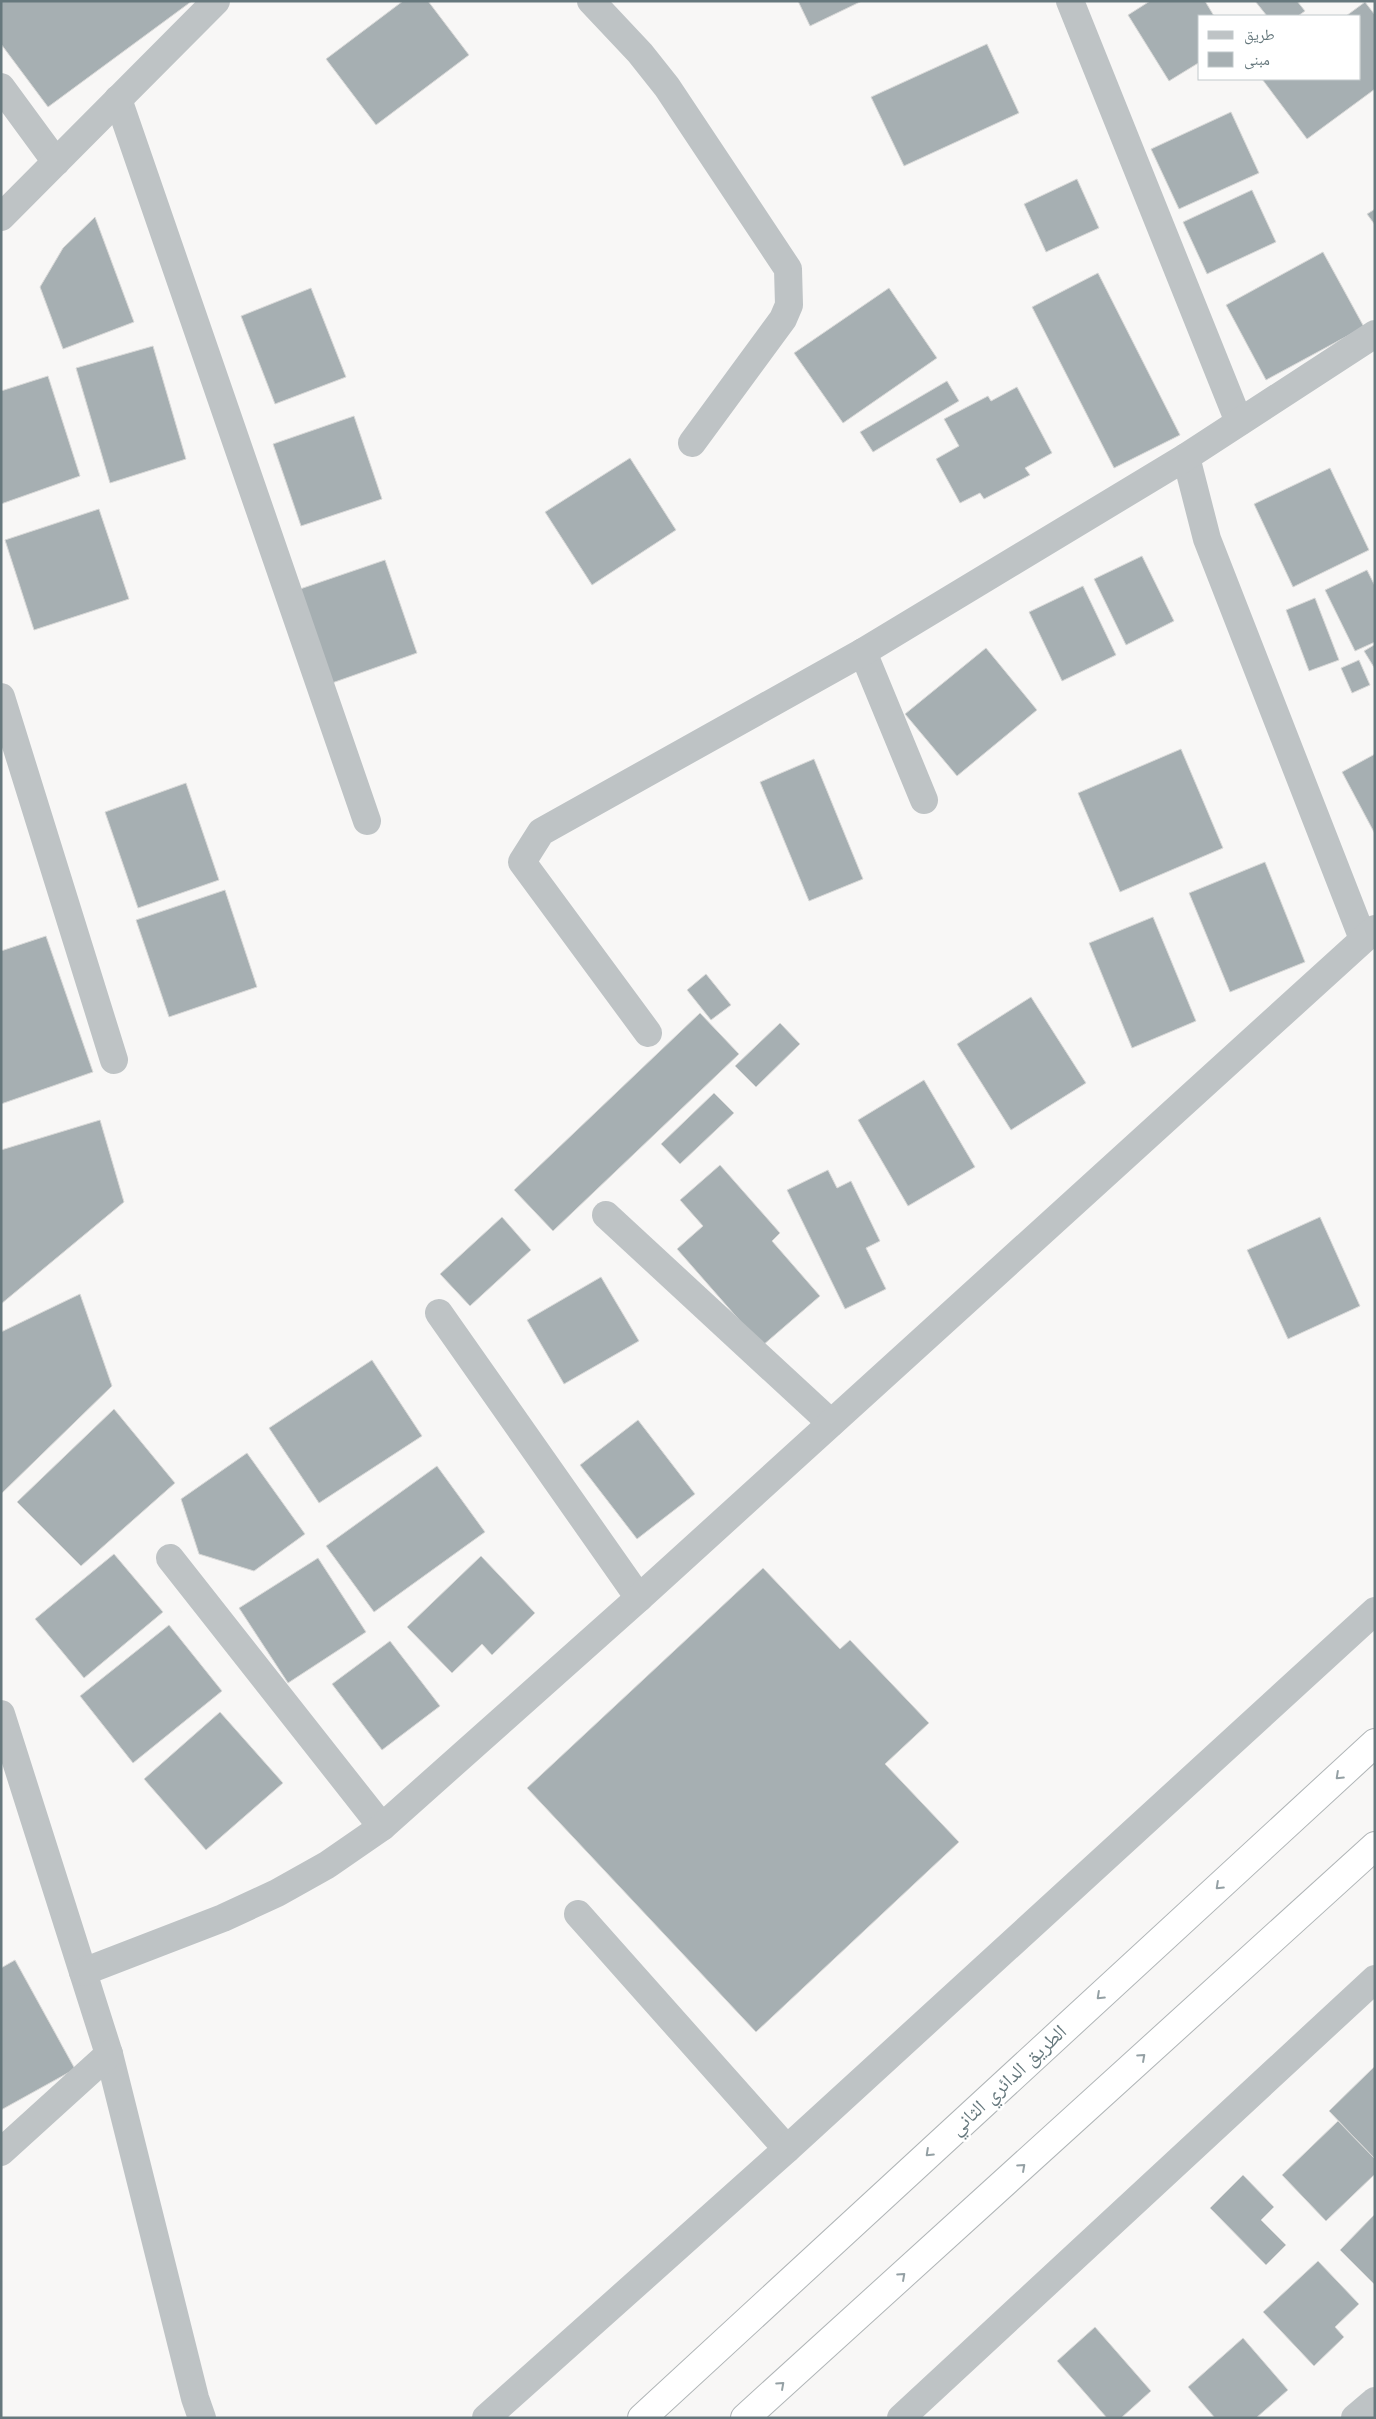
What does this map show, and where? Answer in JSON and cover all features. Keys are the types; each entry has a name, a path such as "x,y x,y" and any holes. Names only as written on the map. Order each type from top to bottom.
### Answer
{"highway":[{"name":"الطريق الدائري الثاني","path":"642,2418 1375,1743"},
{"path":"745,2418 1375,1846"}],"street":[{"path":"1,217 216,1"},
{"path":"591,1 640,53 667,87 788,269 790,305 783,319 692,443"},
{"path":"1070,1 1239,422"},
{"path":"1,86 56,162"},
{"path":"118,99 367,822"},
{"path":"648,1033 522,862 540,832 863,652 1186,457 1375,334"},
{"path":"83,1972 223,1918 277,1893 327,1865 382,1827 639,1598 1369,934 1207,538 1186,457"},
{"path":"863,652 924,800"},
{"path":"1,697 114,1060"},
{"path":"606,1215 831,1423"},
{"path":"439,1312 639,1598"},
{"path":"170,1558 382,1827"},
{"path":"486,2418 787,2150 1375,1612"},
{"path":"1,1714 5,1743 109,2054 195,2398 202,2418"},
{"path":"578,1914 787,2150"},
{"path":"901,2418 1375,1980"},
{"path":"1,2152 109,2054"},
{"path":"1355,2418 1375,2401"}],"building":[{"path":"1,1 192,1 48,107 1,44"},
{"path":"403,1 428,1 469,55 376,125 326,59"},
{"path":"798,1 862,1 810,26"},
{"path":"1150,1 1205,1 1213,15 1198,15 1198,63 1169,81 1128,15"},
{"path":"1255,1 1297,1 1305,11 1299,15 1266,15"},
{"path":"1365,2 1375,15 1375,89 1307,139 1263,80 1361,80 1361,15 1347,15"},
{"path":"987,44 1019,113 904,166 871,97"},
{"path":"1231,112 1259,173 1179,209 1151,149"},
{"path":"1077,179 1099,228 1046,252 1024,204"},
{"path":"1252,190 1276,242 1207,274 1183,222"},
{"path":"1375,209 1375,225 1367,214"},
{"path":"95,217 134,322 63,349 40,287 63,248"},
{"path":"1323,252 1364,327 1266,380 1226,305"},
{"path":"1098,273 1180,435 1114,468 1032,307"},
{"path":"311,288 346,377 275,404 241,316"},
{"path":"889,288 937,358 843,423 794,353"},
{"path":"153,346 186,459 110,483 76,368"},
{"path":"48,376 80,476 1,504 1,391"},
{"path":"947,381 959,401 873,452 860,432"},
{"path":"1017,387 1052,453 1025,468 1030,475 984,499 980,493 960,503 936,459 959,446 944,419 988,396 991,401"},
{"path":"354,416 382,499 301,526 273,444"},
{"path":"630,458 676,530 592,585 545,512"},
{"path":"1330,468 1369,550 1293,587 1254,504"},
{"path":"99,509 129,599 34,630 5,540"},
{"path":"1142,556 1174,621 1126,645 1094,579"},
{"path":"385,560 417,653 332,683 300,589"},
{"path":"1367,570 1375,586 1375,642 1355,651 1325,590"},
{"path":"1083,586 1116,655 1062,681 1029,612"},
{"path":"1315,598 1339,660 1309,671 1286,610"},
{"path":"1375,646 1375,669 1364,651"},
{"path":"986,648 1037,710 957,776 905,714"},
{"path":"1359,660 1370,685 1352,693 1341,668"},
{"path":"1181,749 1223,848 1120,892 1078,793"},
{"path":"1375,754 1375,834 1342,772"},
{"path":"814,759 863,879 809,901 760,782"},
{"path":"186,783 219,880 138,908 105,812"},
{"path":"1265,862 1305,962 1230,992 1189,893"},
{"path":"225,890 257,987 169,1017 136,920"},
{"path":"1153,917 1196,1021 1132,1048 1089,943"},
{"path":"46,936 93,1072 1,1104 1,951"},
{"path":"706,974 731,1005 711,1020 687,990"},
{"path":"1031,997 1086,1083 1011,1130 957,1044"},
{"path":"700,1013 739,1054 553,1231 514,1190"},
{"path":"780,1023 800,1044 756,1087 735,1066"},
{"path":"924,1080 975,1167 908,1206 858,1120"},
{"path":"714,1093 734,1113 680,1164 661,1144"},
{"path":"100,1120 124,1202 1,1304 1,1150"},
{"path":"720,1165 780,1233 772,1241 820,1296 762,1346 677,1249 703,1226 680,1200"},
{"path":"828,1170 837,1188 851,1181 880,1241 866,1248 886,1289 845,1309 787,1190"},
{"path":"502,1217 531,1250 470,1306 440,1274"},
{"path":"1320,1217 1360,1306 1288,1339 1247,1250"},
{"path":"601,1277 639,1341 564,1384 527,1320"},
{"path":"80,1294 112,1386 1,1494 1,1332"},
{"path":"372,1360 422,1436 319,1503 269,1428"},
{"path":"114,1409 175,1483 81,1566 17,1502"},
{"path":"638,1420 695,1494 637,1539 580,1465"},
{"path":"247,1453 305,1534 254,1571 199,1554 181,1499"},
{"path":"437,1466 485,1532 374,1612 326,1546"},
{"path":"114,1554 163,1612 84,1678 35,1619"},
{"path":"481,1556 535,1613 492,1655 482,1644 452,1673 407,1627"},
{"path":"318,1558 366,1632 288,1683 239,1608"},
{"path":"763,1568 840,1649 850,1640 929,1723 885,1764 959,1842 756,2032 527,1788"},
{"path":"169,1625 222,1691 133,1763 80,1696"},
{"path":"390,1641 440,1706 382,1750 332,1684"},
{"path":"220,1712 283,1783 206,1850 144,1779"},
{"path":"15,1960 75,2069 1,2110 1,1968"},
{"path":"1375,2066 1375,2159 1329,2111"},
{"path":"1338,2121 1375,2159 1375,2174 1326,2221 1282,2175"},
{"path":"1243,2175 1274,2207 1261,2220 1286,2245 1266,2265 1210,2208"},
{"path":"1375,2214 1375,2285 1340,2250"},
{"path":"1318,2261 1359,2304 1335,2327 1344,2337 1314,2366 1263,2312"},
{"path":"1095,2327 1151,2391 1121,2418 1107,2418 1057,2361"},
{"path":"1243,2338 1288,2390 1256,2418 1215,2418 1188,2387"}]}
